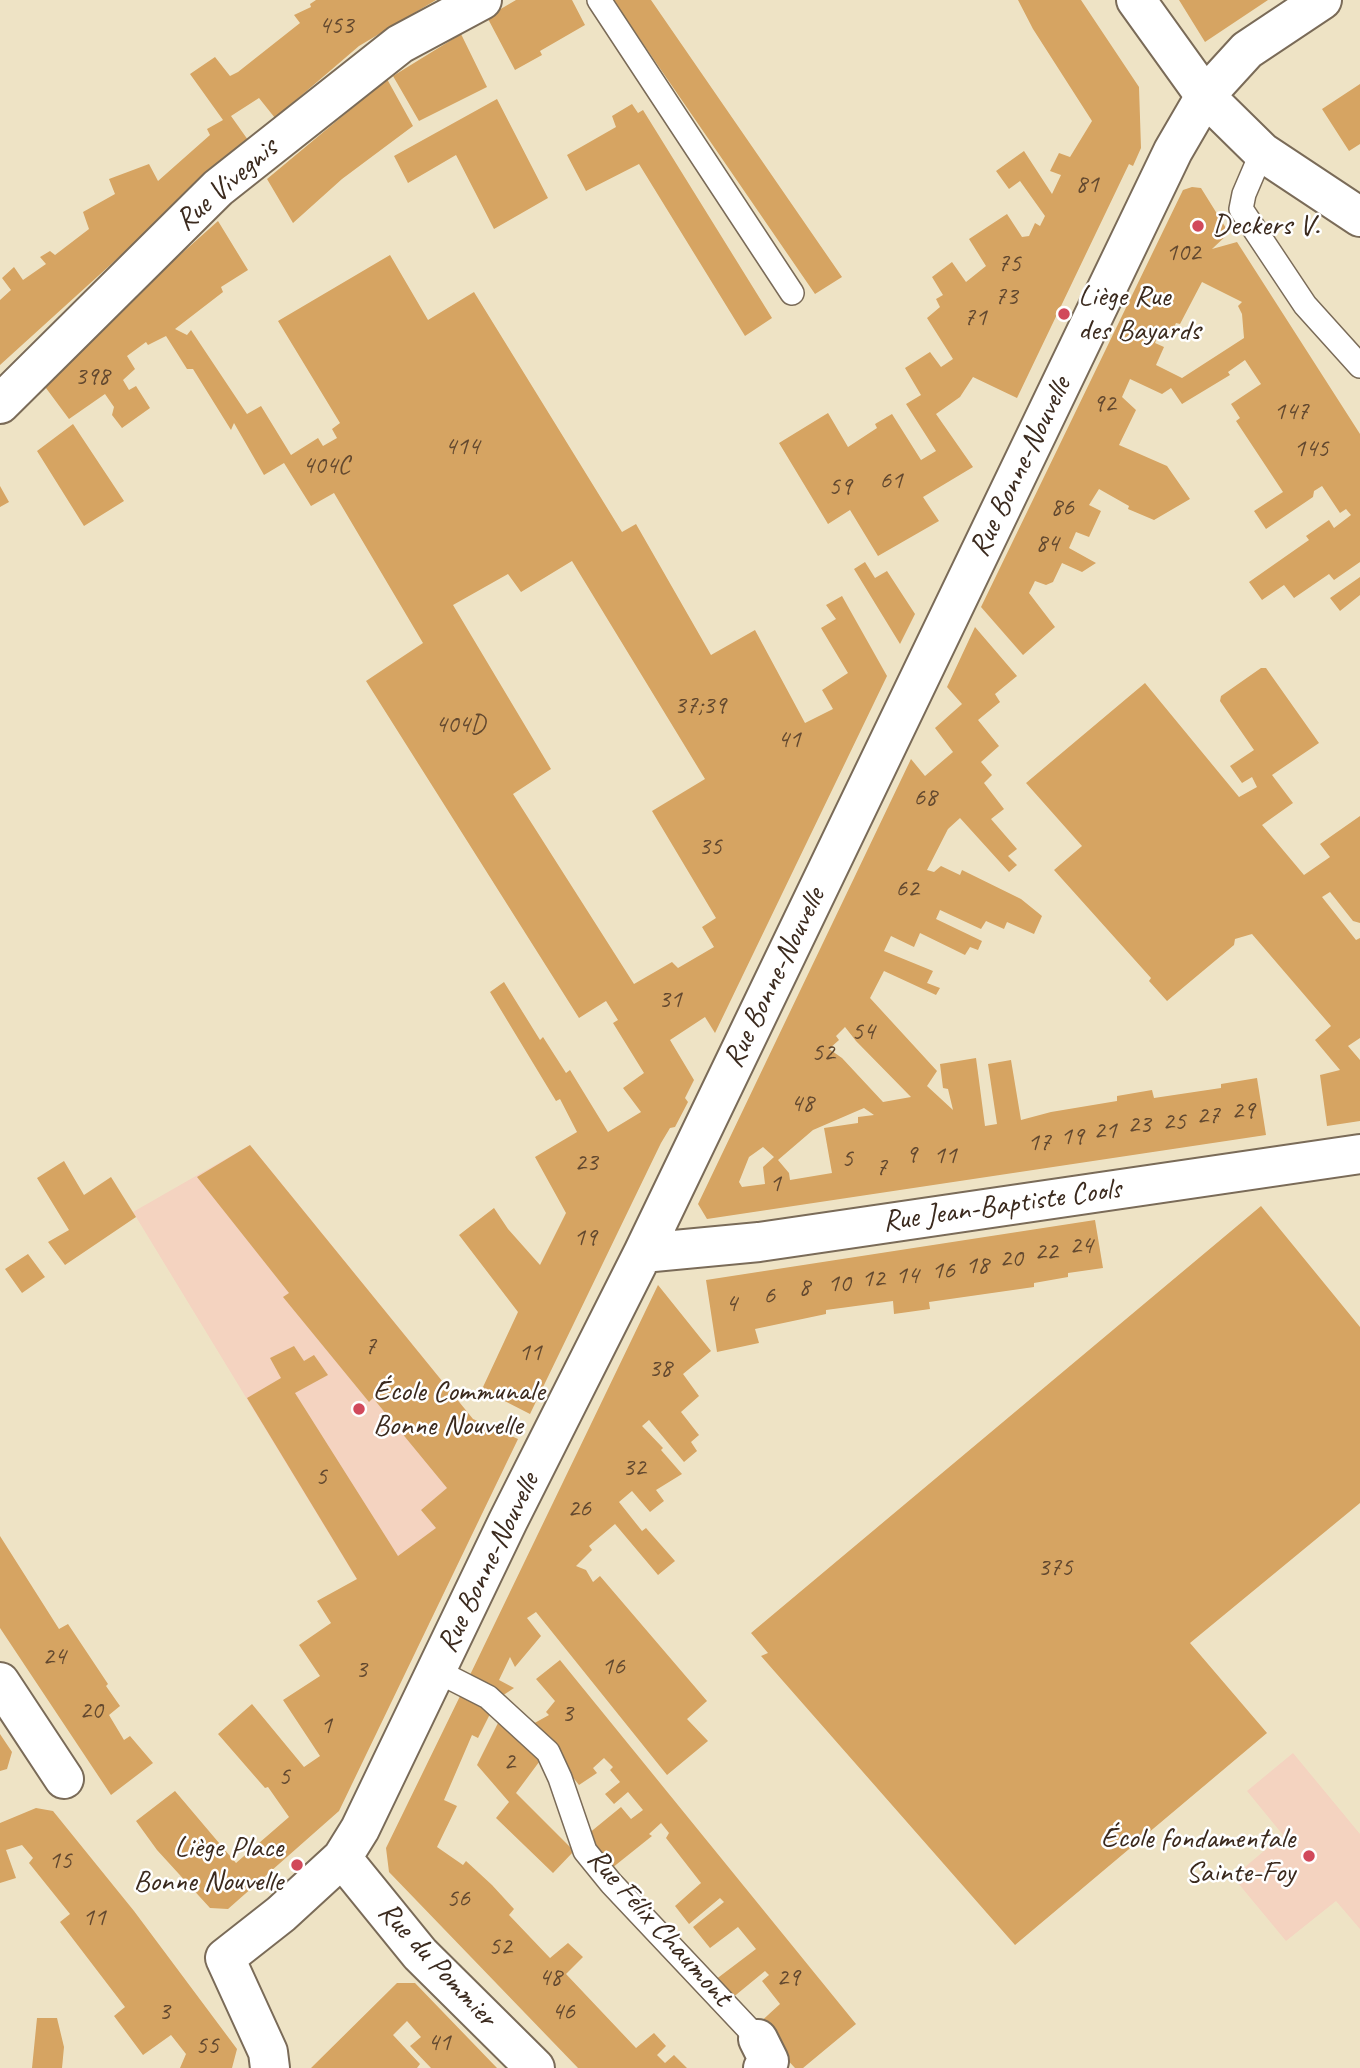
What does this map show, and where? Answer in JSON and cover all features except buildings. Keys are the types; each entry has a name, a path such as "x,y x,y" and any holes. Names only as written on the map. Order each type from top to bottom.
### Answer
{"street":[{"name":"Rue Vivegnis","path":"0,404 218,188 400,44 482,0"},
{"path":"1136,0 1205,96 1262,152 1360,217"},
{"name":"Rue Bonne-Nouvelle","path":"270,2068 268,2052 225,1958 281,1914 342,1858 360,1829 508,1521 643,1253 1173,151 1205,96 1247,50 1322,0"},
{"name":"Rue Jean-Baptiste Cools","path":"643,1253 759,1242 1360,1154"},
{"path":"0,1682 64,1779"},
{"name":"Rue du Pommier","path":"342,1858 420,1954 535,2068"}],"lane":[{"path":"599,0 792,293"},
{"path":"1262,152 1244,194 1241,209 1305,305 1360,366"},
{"name":"Rue Félix Chaumont","path":"437,1671 488,1697 548,1752 585,1851 761,2053"}],"shaded area":[{"name":"École Communale Bonne Nouvelle","path":"250,1145 473,1419 518,1439 409,1665 133,1212"},
{"name":"École fondamentale Sainte-Foy","path":"1293,1753 1360,1834 1360,1929 1336,1901 1286,1941 1233,1877 1283,1835 1247,1791"}],"place":[{"name":"Deckers V.","path":"1198,226"},
{"name":"Liège Rue des Bayards","path":"1064,314"},
{"name":"École Communale Bonne Nouvelle","path":"359,1409"},
{"name":"École fondamentale Sainte-Foy","path":"1309,1856"},
{"name":"Liège Place Bonne Nouvelle","path":"297,1865"}]}
